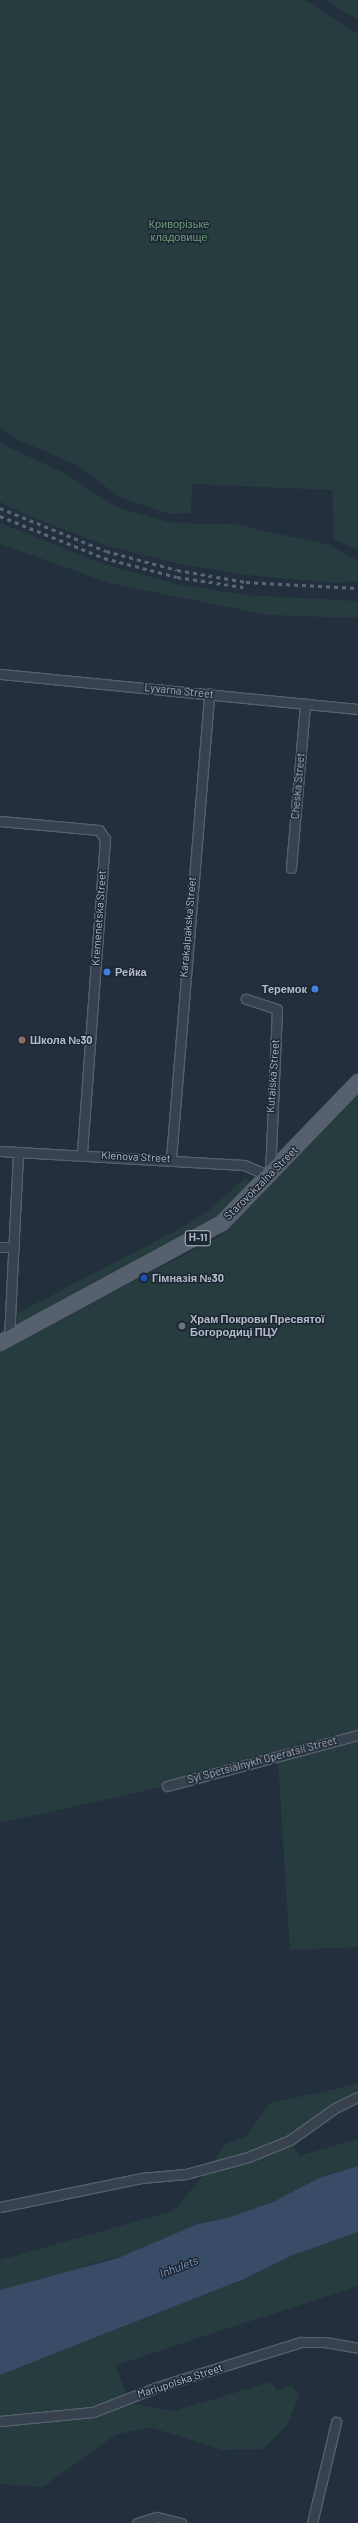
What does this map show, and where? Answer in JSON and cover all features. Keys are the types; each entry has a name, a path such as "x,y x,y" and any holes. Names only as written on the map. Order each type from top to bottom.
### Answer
{"main road":[{"name":"Starovokzalna Street","path":"5,1341 214,1228 270,1176 358,1082"}],"street":[{"name":"Lyvarna Street","path":"0,674 358,709"},
{"name":"Karakalpakska Street","path":"171,1159 209,694"},
{"name":"Cheska Street","path":"291,868 305,704"},
{"name":"Kremenetska Street","path":"0,821 99,830 105,839 82,1154"},
{"name":"Kutaiska Street","path":"246,1000 277,1009 270,1176"},
{"name":"Klenova Street","path":"0,1151 171,1159 244,1166 270,1176"},
{"path":"5,1341 14,1248 18,1152"},
{"path":"0,1247 14,1248"},
{"name":"Syl Spetsialnykh Operatsii Street","path":"167,1786 358,1735"},
{"path":"0,2207 141,2178 186,2174 248,2157 290,2140 335,2108 358,2097"},
{"name":"Mariupolska Street","path":"0,2421 93,2412 157,2387 300,2342 325,2342 358,2348"},
{"path":"312,2523 336,2422"},
{"path":"136,2523 157,2517 181,2523"}],"green space":[{"name":"Криворізьке кладовище","path":"0,0 305,0 358,34 358,550 334,539 332,490 192,484 191,513 169,514 119,497 77,465 18,440 0,428"},
{"path":"325,0 358,0 358,20"},
{"path":"0,443 66,474 116,507 172,523 234,524 329,545 358,561 358,581 336,583 247,575 179,564 107,546 29,516 0,502"},
{"path":"0,523 103,564 176,584 245,595 358,601 358,618 268,615 109,583 0,544"},
{"path":"358,1095 358,1735 167,1786 0,1823 0,1350 219,1237"},
{"path":"246,1177 251,1185 219,1219 15,1326 14,1315 181,1228 209,1210"},
{"path":"358,1739 358,1947 290,1950 278,1761"},
{"path":"358,2084 358,2097 290,2140 299,2156 358,2139 358,2166 319,2178 273,2202 227,2218 198,2224 131,2254 94,2263 0,2296 0,2260 173,2211 211,2167 225,2144 246,2137 270,2103"},
{"path":"358,2232 358,2286 116,2365 129,2403 174,2411 271,2382 277,2391 291,2385 299,2395 287,2426 263,2449 222,2450 150,2427 115,2435 43,2487 0,2484 0,2375 244,2279 293,2255"}],"water":[{"name":"Inhulets","path":"358,2166 358,2232 293,2255 244,2279 0,2375 0,2290 118,2258 198,2224 227,2218 273,2202 319,2178"}],"railway":[{"path":"0,508 106,551 177,570 246,582 358,588"},
{"path":"0,516 104,558 177,577 243,587"}],"place":[{"name":"Рейка","path":"107,972"},
{"name":"Теремок","path":"315,989"},
{"name":"Школа №30","path":"22,1040"},
{"name":"Гімназія №30","path":"144,1278"},
{"name":"Храм Покрови Пресвятої Богородиці ПЦУ","path":"182,1326"}]}
